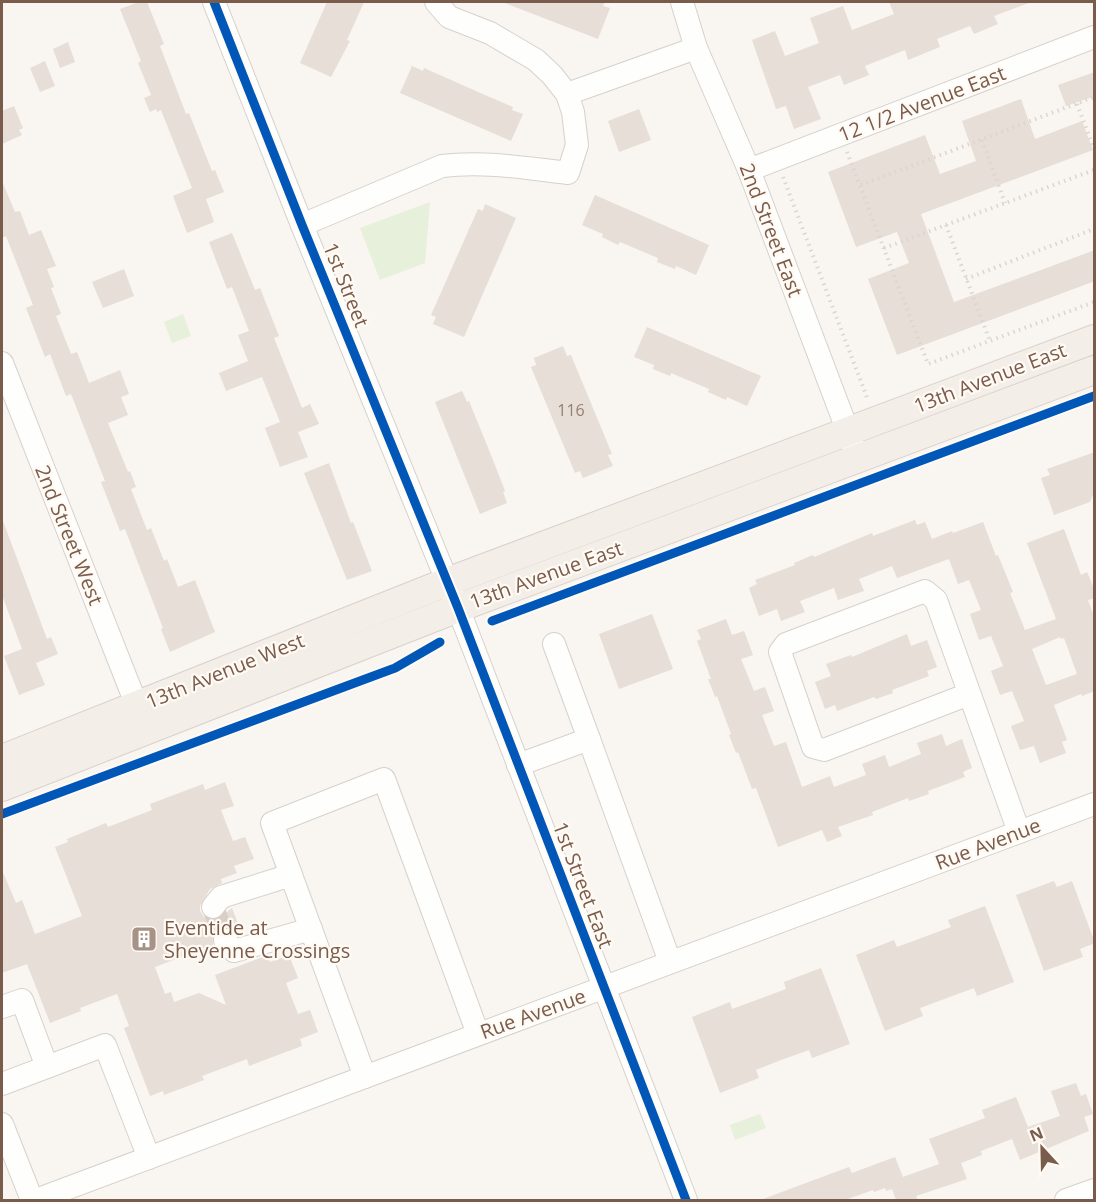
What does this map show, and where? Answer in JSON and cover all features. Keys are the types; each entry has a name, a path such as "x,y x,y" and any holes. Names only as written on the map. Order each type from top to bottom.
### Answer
{"main road":[{"name":"13th Avenue East","path":"447,582 1095,339"},
{"name":"13th Avenue East","path":"2,788 458,608 1095,370"},
{"name":"13th Avenue West","path":"2,759 447,582"}],"street":[{"name":"1st Street","path":"213,2 447,582"},
{"path":"302,225 441,166 466,163 507,165 568,173 577,145 573,112 567,94 536,60 490,33 449,17 436,2"},
{"name":"2nd Street East","path":"685,2 696,48 748,170 857,459"},
{"name":"12 1/2 Avenue East","path":"748,170 1095,37"},
{"path":"567,94 696,48"},
{"name":"2nd Street West","path":"2,363 9,406 137,706"},
{"name":"1st Street East","path":"447,582 686,1200"},
{"path":"969,694 824,750 813,747 780,652 786,645 925,591 936,600 1019,832"},
{"path":"554,644 670,962"},
{"path":"518,765 588,739"},
{"path":"365,1077 272,823 384,779 478,1034"},
{"name":"Rue Avenue","path":"39,1200 1095,804"},
{"path":"213,907 221,897 291,875"},
{"path":"225,940 234,951 311,929"},
{"path":"2,1007 22,1000 47,1067"},
{"path":"2,1084 105,1045 149,1158"},
{"path":"2,1124 32,1200"},
{"path":"1066,1200 1095,1190"}],"path":[{"path":"861,185 1095,97"},
{"path":"1077,104 1095,149"},
{"path":"841,135 928,364 1095,302"},
{"path":"982,140 1005,203"},
{"path":"776,159 868,402"},
{"path":"884,248 1095,170"},
{"path":"946,225 990,341"},
{"path":"966,279 1095,229"}],"green space":[{"path":"430,202 425,263 380,280 360,228"},
{"path":"183,314 191,336 172,343 164,322"},
{"path":"760,1114 766,1128 735,1140 730,1125"}],"building":[{"path":"139,2 147,2 164,44 160,46 186,114 189,113 212,171 215,170 224,192 206,199 214,222 187,233 173,196 192,188 161,110 157,112 156,109 150,112 144,98 151,95 138,63 141,61 120,9"},
{"path":"327,2 364,2 347,40 350,41 331,77 300,63"},
{"path":"502,2 605,2 603,6 610,8 598,39"},
{"path":"889,2 1029,3 994,16 998,24 974,34 970,26 937,39 940,47 908,60 905,50 865,66 869,75 844,85 840,75 808,87 821,119 794,129 786,106 776,109 752,40 775,31 785,56 819,43 810,18 843,6 852,30 894,14"},
{"path":"68,42 75,62 60,68 53,49"},
{"path":"45,61 55,86 40,92 30,68"},
{"path":"412,66 423,71 424,68 513,107 512,110 523,114 511,141 400,93"},
{"path":"1095,72 1095,96 1066,106 1058,85"},
{"path":"1021,99 1035,139 1082,121 1093,150 921,214 954,302 1095,250 1095,281 897,355 868,279 909,263 897,232 856,247 828,172 925,135 940,174 976,161 962,121"},
{"path":"14,106 23,128 19,130 22,135 2,144 2,111"},
{"path":"639,109 651,140 619,152 608,121"},
{"path":"2,181 15,212 20,211 29,235 41,230 56,266 47,269 54,287 51,288 61,314 56,316 71,354 77,352 89,383 120,370 129,394 121,397 128,415 108,423 136,487 131,489 147,530 151,528 164,561 167,559 178,587 195,580 215,632 170,652 125,529 120,531 101,482 105,481 71,394 66,396 50,354 45,357 26,308 33,305 6,236 2,238"},
{"path":"595,195 709,245 696,275 676,266 675,269 657,262 658,258 620,242 618,245 602,237 603,234 582,225"},
{"path":"485,204 516,218 464,337 433,324 436,317 431,315 478,209 483,211"},
{"path":"232,233 255,290 260,288 279,336 274,338 302,408 310,404 319,424 298,432 308,457 280,467 265,428 280,422 262,377 226,391 219,373 248,361 238,335 249,331 232,287 227,289 209,242"},
{"path":"124,269 134,296 103,308 92,282"},
{"path":"647,327 761,376 747,406 727,397 726,400 708,392 709,389 671,373 670,376 653,369 654,365 634,357"},
{"path":"563,346 567,356 571,355 612,454 608,455 613,466 583,478 580,471 575,473 531,367 536,365 534,358"},
{"path":"462,391 467,402 469,401 491,455 505,491 503,492 507,503 480,514 435,402"},
{"path":"1095,452 1095,490 1090,502 1054,515 1041,478 1050,475 1047,469"},
{"path":"329,463 372,571 347,580 304,473"},
{"path":"915,520 917,525 925,522 932,539 983,522 1013,592 1010,593 1025,630 1056,619 1027,543 1064,529 1081,575 1087,572 1095,591 1095,598 1088,600 1095,619 1095,691 1054,705 1067,740 1062,742 1066,753 1040,763 1034,746 1020,750 1011,726 1024,721 1012,691 1000,695 991,671 1003,666 991,636 979,640 970,614 981,610 969,580 958,584 949,559 897,578 892,566 859,579 864,591 838,600 834,588 800,601 805,612 781,621 777,609 759,616 749,588 757,584 755,580 872,533 873,536","holes":["1060,637 1064,638 1077,674 1046,685 1032,649"]},
{"path":"3,521 47,639 51,637 58,654 36,663 45,685 19,695 4,656 22,649 2,595"},
{"path":"652,614 673,669 619,689 599,634"},
{"path":"726,619 732,635 744,631 753,655 741,659 754,691 765,687 774,711 762,715 774,746 786,742 802,787 830,776 834,787 866,775 862,764 885,755 889,767 921,754 917,743 942,734 946,746 962,739 972,768 963,772 965,777 928,791 929,794 909,801 908,798 872,812 873,815 838,827 842,836 827,842 822,830 778,847 756,788 752,789 738,752 736,753 717,696 715,697 708,679 711,679 697,641 701,639 697,630"},
{"path":"907,634 911,646 927,640 937,667 927,671 929,676 892,690 893,693 876,699 874,697 837,711 835,705 825,709 815,682 831,676 826,664 851,655 852,657"},
{"name":"Eventide at Sheyenne Crossings","path":"225,782 234,806 221,810 233,841 245,837 254,859 234,866 237,873 221,879 222,883 210,889 200,906 200,911 204,917 212,920 218,919 232,908 242,934 239,935 230,928 222,927 217,929 213,935 213,945 155,967 165,994 171,992 174,1002 199,993 226,1005 215,975 268,955 270,962 289,955 298,978 286,983 298,1014 310,1010 318,1032 300,1039 302,1046 249,1066 247,1059 202,1076 204,1080 164,1095 163,1091 150,1096 124,1028 129,1026 117,994 80,1008 81,1011 50,1023 27,964 2,973 2,870 16,903 22,900 35,934 82,916 55,847 68,842 67,839 106,823 108,827 152,810 150,804 203,784 205,790"},
{"path":"1054,881 1057,887 1072,881 1095,943 1080,949 1083,957 1044,971 1016,895"},
{"path":"985,906 1014,982 977,996 974,988 920,1008 923,1016 885,1031 856,955 894,940 897,947 951,927 948,920"},
{"path":"821,968 850,1044 812,1058 809,1050 781,1060 756,1070 759,1078 720,1093 692,1017 730,1002 732,1009 786,989 784,982"},
{"path":"1076,1083 1081,1096 1086,1094 1093,1114 1084,1117 1089,1131 1020,1160 1012,1139 981,1151 982,1155 961,1163 967,1179 916,1196 918,1200 896,1200 892,1189 886,1191 885,1188 845,1200 763,1199 849,1167 852,1173 895,1157 903,1177 939,1164 929,1139 985,1118 982,1110 1016,1097 1028,1127 1060,1116 1051,1091"}],"tunnel":[{"path":"213,907 225,940"}],"cycle path":[{"path":"214,2 458,608 686,1200"},
{"path":"492,621 1094,396"},
{"path":"2,814 395,668 440,642"}],"place":[{"name":"Eventide at Sheyenne Crossings","path":"144,939"}]}
